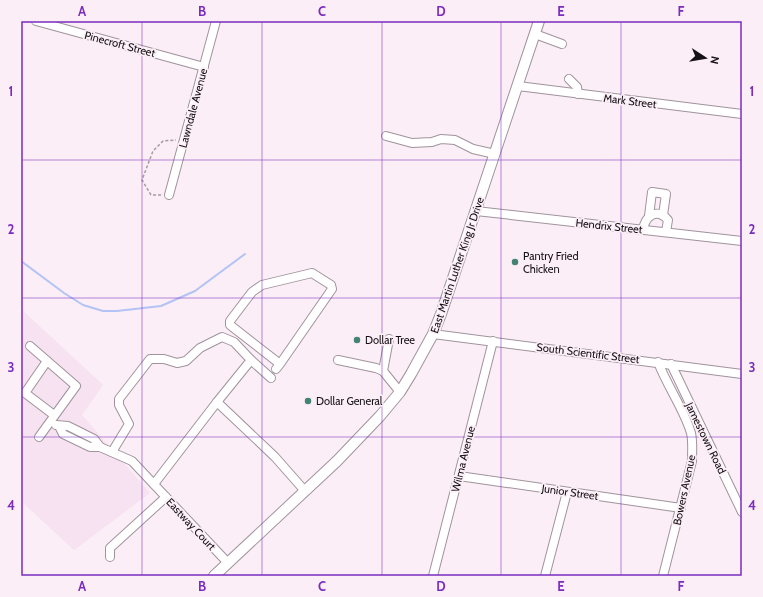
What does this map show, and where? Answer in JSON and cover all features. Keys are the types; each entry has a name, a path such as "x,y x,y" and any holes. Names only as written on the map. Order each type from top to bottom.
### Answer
{"main road":[{"name":"East Martin Luther King Jr Drive","path":"214,576 366,432 400,392 433,334 476,211 539,21"}],"street":[{"name":"Pinecroft Street","path":"36,21 204,67"},
{"name":"Lawndale Avenue","path":"169,195 216,21"},
{"path":"535,34 562,44"},
{"path":"568,79 577,87 578,94"},
{"name":"Mark Street","path":"518,86 742,114"},
{"path":"386,136 412,143 441,139 455,140 473,149 495,154"},
{"path":"649,216 652,192 666,194 663,215"},
{"name":"Hendrix Street","path":"476,211 742,241"},
{"path":"643,230 644,222 653,214 663,215 668,220 666,232"},
{"path":"312,273 331,285 332,289 278,366 230,325 230,322 252,292 262,285 312,273"},
{"name":"South Scientific Street","path":"433,334 742,374"},
{"path":"112,452 129,424 119,405 120,399 150,360 164,359 177,363 186,361 200,348 222,338 234,342 271,378"},
{"path":"383,371 389,339"},
{"name":"Wilma Avenue","path":"433,576 493,341"},
{"path":"30,346 76,386 39,437"},
{"path":"154,484 251,360"},
{"path":"338,360 376,368 383,371 400,392"},
{"path":"47,361 26,393 52,418 59,426 63,434 90,447 100,447"},
{"name":"Bowers Avenue","path":"658,362 664,379 685,419 692,440 692,461 663,576"},
{"name":"Jamestown Road","path":"671,364 742,512"},
{"path":"217,402 275,457 305,491"},
{"path":"59,426 68,426 77,430 94,439 100,447"},
{"path":"73,438 77,430"},
{"name":"Eastway Court","path":"100,447 132,461 228,563"},
{"name":"Junior Street","path":"459,476 681,508"},
{"path":"545,576 567,492"},
{"path":"110,556 110,548 166,497"}],"path":[{"path":"169,195 151,195 142,180 153,151 163,141 184,139"}],"shaded area":[{"path":"21,309 103,385 82,415 150,493 74,550 21,501"}],"waterway":[{"path":"21,261 64,293 83,305 103,311 117,311 161,306 195,291 245,254"}],"place":[{"name":"Pantry Fried Chicken","path":"515,262"},
{"name":"Dollar Tree","path":"357,340"},
{"name":"Dollar General","path":"308,401"}]}
